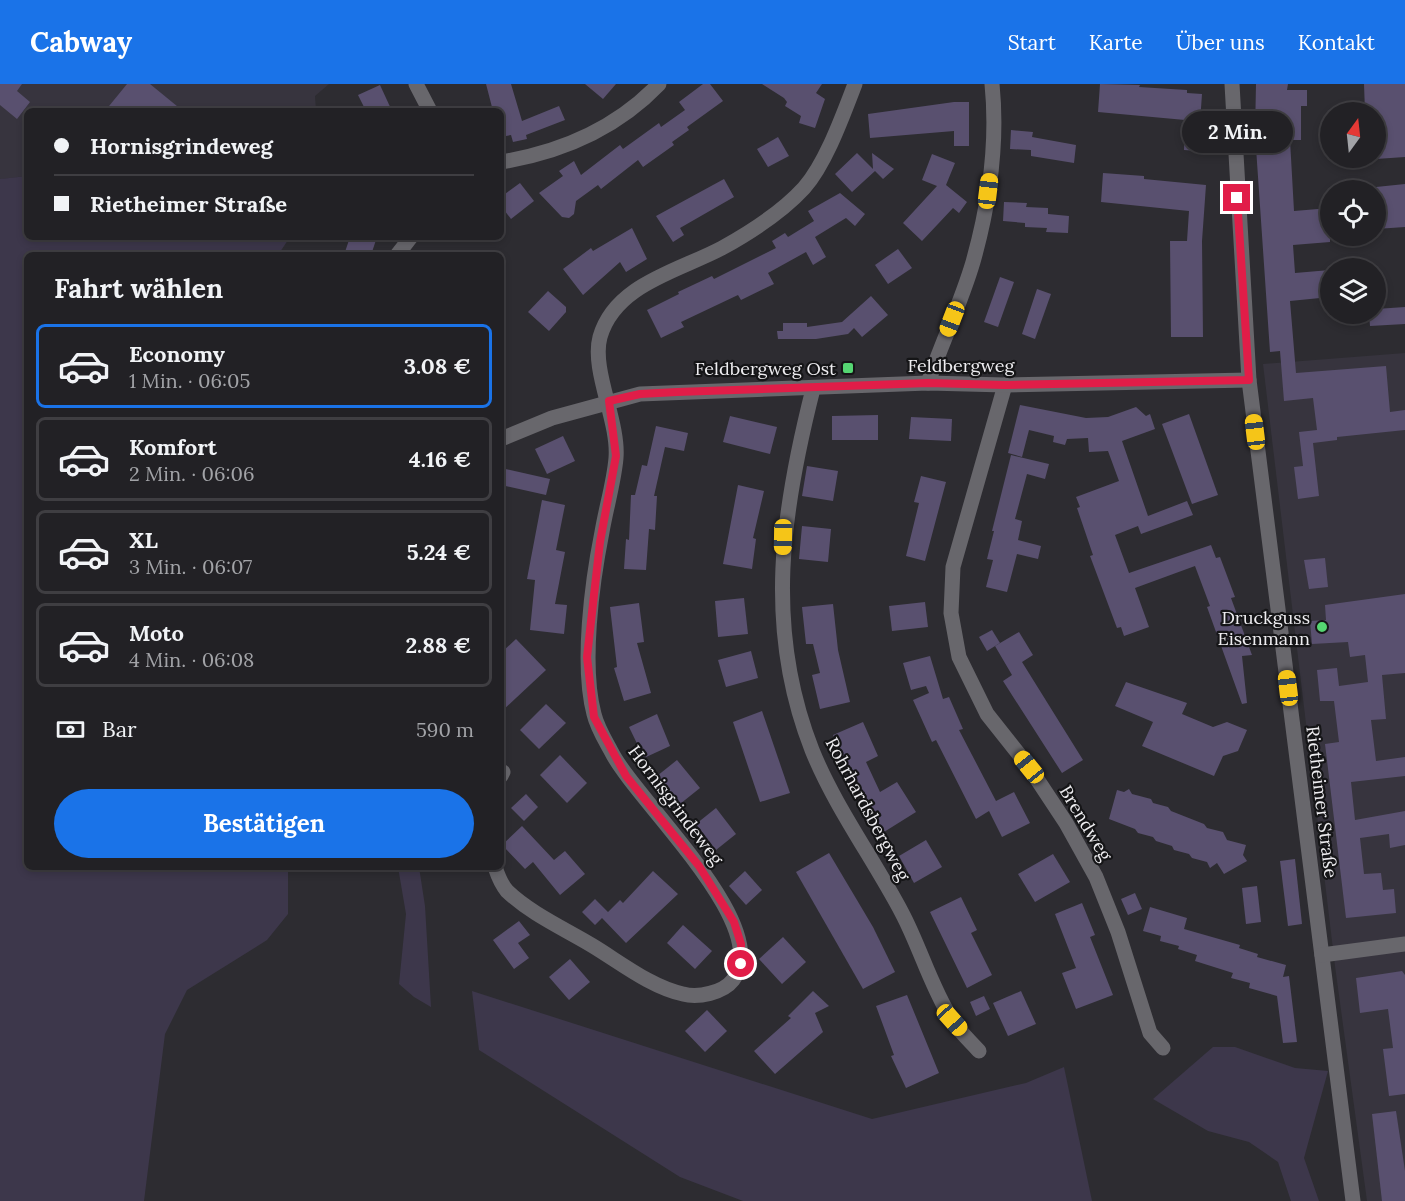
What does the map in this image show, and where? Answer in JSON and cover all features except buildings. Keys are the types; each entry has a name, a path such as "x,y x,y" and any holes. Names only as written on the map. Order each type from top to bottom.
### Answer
{"street":[{"path":"416,84 428,108"},
{"path":"504,162 537,156 578,142 613,123 659,84"},
{"name":"Hornisgrindeweg","path":"496,870 506,890 530,909 651,981 685,995 725,989 735,978 741,964 741,944 734,922 699,866 626,776 594,717 587,657 600,542 616,456 609,401 598,357 599,342 603,329 623,299 642,286 723,248 788,203 812,176 855,84"},
{"path":"928,383 973,263 986,208 992,156 992,84"},
{"name":"Rietheimer Straße","path":"1232,84 1249,380 1353,1201"},
{"path":"399,252 409,240"},
{"name":"Feldbergweg","path":"504,438 552,418 640,394 928,383 1005,385 1249,380"},
{"name":"Brendweg","path":"1005,385 953,567 951,613 959,657 987,714 1035,776 1066,823 1096,877 1118,932 1150,1033 1162,1048"},
{"name":"Rohrhardsbergweg","path":"813,389 790,484 783,537 785,645 796,698 812,750 835,796 901,912 952,1020 979,1051"},
{"path":"1322,955 1405,944"}],"shaded area":[{"path":"0,84 329,84 315,96 316,108 24,108 24,176 0,179"},
{"path":"24,176 24,240 288,240 280,252 24,252 24,870 288,870 288,914 267,940 187,990 165,1034 144,1201 0,1201 0,179"},
{"path":"1405,353 1405,1201 1367,1201 1335,966 1263,364"},
{"path":"399,870 419,870 425,906 431,1007 414,997 399,984 406,914"},
{"path":"472,991 872,1119 1026,1083 1064,1067 1092,1201 743,1201 680,1177 479,1050"},
{"path":"1213,1047 1235,1047 1295,1068 1328,1071 1304,1158 1319,1201 1291,1201 1278,1162 1249,1142 1208,1131 1153,1099"}],"place":[{"name":"Feldbergweg Ost","path":"848,368"},
{"name":"Druckguss Eisenmann","path":"1322,627"}],"route":[{"path":"741,964 741,944 734,922 699,866 626,776 613,756 594,717 587,657 600,542 616,456 609,401 640,394 928,383 1005,385 1249,380 1237,198"}]}
